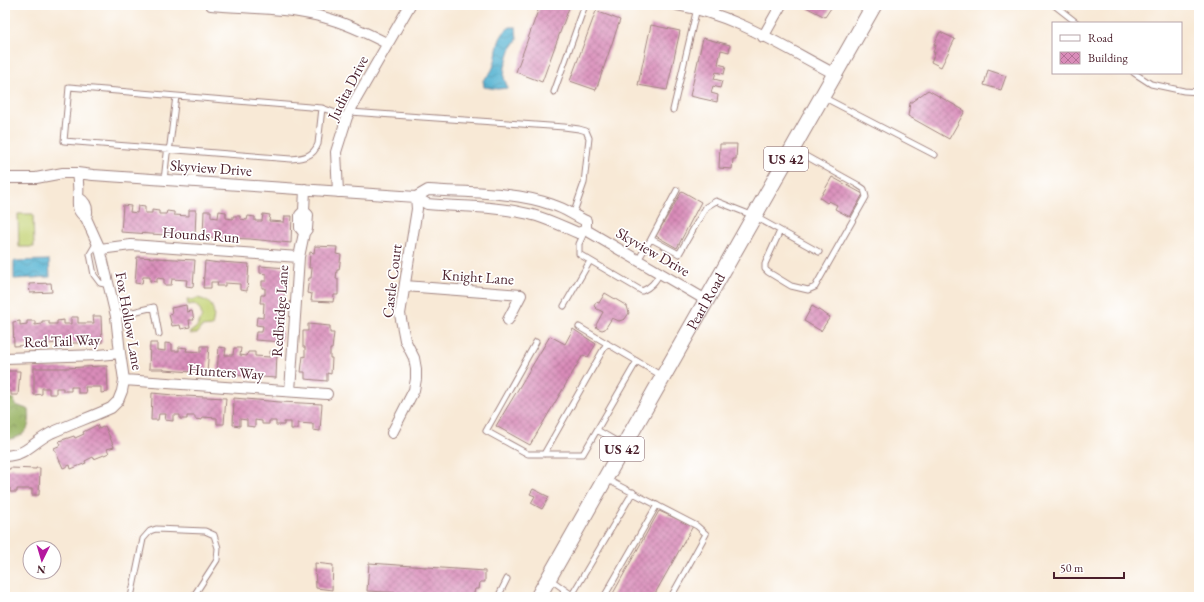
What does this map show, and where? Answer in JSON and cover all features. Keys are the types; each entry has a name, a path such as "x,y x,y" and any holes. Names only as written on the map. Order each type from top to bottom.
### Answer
{"main road":[{"name":"Pearl Road","path":"538,597 874,5"}],"street":[{"path":"211,5 303,13 323,17 354,27 388,44"},
{"name":"Judita Drive","path":"338,192 336,152 349,114 410,5"},
{"path":"677,5 697,8 739,24 835,74"},
{"path":"763,37 781,5"},
{"name":"Skyview Drive","path":"5,178 36,178 63,173 77,173 416,197 427,204 512,211 530,214 552,221 578,233 586,230"},
{"name":"Fox Hollow Lane","path":"5,456 22,453 39,440 50,434 111,408 118,401 122,391 124,380 116,316 99,245 86,218 80,213 77,204 77,173"},
{"name":"Redbridge Lane","path":"290,390 299,257 304,233 307,229 308,215 304,211 305,189"},
{"name":"Skyview Drive","path":"416,197 428,190 515,195 554,205 586,221 586,230"},
{"name":"Castle Court","path":"392,433 414,390 416,379 414,358 405,340 400,314 417,209 416,197"},
{"name":"Skyview Drive","path":"586,230 706,300"},
{"name":"Hounds Run","path":"99,245 131,245 299,257"},
{"name":"Knight Lane","path":"405,286 521,295 508,320"},
{"name":"Red Tail Way","path":"5,358 120,353"},
{"name":"Hunters Way","path":"124,380 290,390 327,394"}],"lane":[{"path":"554,92 586,5"},
{"path":"1054,5 1076,22"},
{"path":"673,110 697,8"},
{"path":"1136,74 1151,84 1184,91 1199,92"},
{"path":"322,108 316,150 312,154 303,158 291,159 64,141 69,87 322,108 349,114 579,129 586,131 589,138 584,183 573,215"},
{"path":"164,180 176,96"},
{"path":"822,97 935,154"},
{"path":"780,231 765,264 765,269 791,286 808,290 815,287 866,197 864,189 858,185 792,149"},
{"path":"638,260 677,190"},
{"path":"651,239 679,254 706,207 716,201 754,216 819,252"},
{"path":"586,230 579,244 579,254 590,261 642,291 649,288 660,273"},
{"path":"564,306 590,261"},
{"path":"116,316 154,307 159,334"},
{"path":"579,327 663,376"},
{"path":"536,342 486,431 528,454 583,454 637,361"},
{"path":"544,454 607,343"},
{"path":"596,430 624,445"},
{"path":"606,479 697,526 706,534 671,597"},
{"path":"549,578 573,596 633,492"},
{"path":"604,597 657,505"},
{"path":"131,597 143,540 150,530 156,529 206,531 214,535 218,548 216,560 193,597"},
{"path":"498,597 507,579"},
{"path":"561,597 564,590"}],"green space":[{"path":"18,214 33,214 34,247 19,247"},
{"path":"197,298 203,299 210,304 214,316 212,326 201,327 197,334 191,334 189,333 197,327 202,316 200,309 194,304 188,305 187,299 193,300"},
{"path":"8,398 13,399 16,405 29,410 29,423 28,427 22,434 12,439 5,440 5,401"}],"water":[{"path":"510,27 516,27 517,40 510,50 505,67 504,78 508,88 497,89 484,87 483,80 492,70 501,36"},
{"path":"49,260 50,277 14,279 14,261"}],"building":[{"path":"540,5 570,5 542,82 516,72"},
{"path":"802,5 833,5 825,17"},
{"path":"596,11 620,20 596,90 570,81"},
{"path":"651,25 680,31 667,90 638,85"},
{"path":"940,32 955,39 941,67 931,62 935,53 933,52 936,45 934,44"},
{"path":"703,38 730,45 729,52 721,50 718,64 726,66 724,74 716,72 714,79 722,81 720,88 713,86 711,93 718,95 717,102 690,96"},
{"path":"988,70 1006,76 1001,90 984,85"},
{"path":"928,90 965,111 949,139 908,116 910,103"},
{"path":"720,144 737,144 736,159 733,159 732,169 719,168"},
{"path":"832,177 863,194 850,217 835,209 837,205 829,201 827,203 820,198"},
{"path":"682,191 701,202 677,248 656,236"},
{"path":"123,205 131,206 130,212 137,213 138,206 145,207 145,213 152,213 152,210 159,211 159,214 166,214 167,211 174,212 174,215 189,216 189,210 196,210 195,237 121,232"},
{"path":"204,211 211,211 211,217 218,218 219,211 226,212 226,218 233,219 233,216 240,216 240,219 247,220 248,216 255,217 255,221 262,221 263,214 270,215 269,221 284,222 285,216 292,216 291,243 250,239 203,237"},
{"path":"315,246 337,247 336,254 341,255 336,279 338,279 338,295 334,295 333,302 311,301 312,294 307,293 312,268 309,268 310,252 314,253"},
{"path":"137,257 195,260 193,287 186,286 187,280 172,279 171,285 164,285 164,279 157,278 157,282 150,281 150,277 143,277 142,284 135,283"},
{"path":"205,261 249,264 247,291 240,290 240,284 225,283 225,286 217,286 218,282 211,282 211,288 203,288"},
{"path":"260,266 287,268 282,322 282,342 255,340 256,332 262,332 263,326 256,325 257,317 263,318 264,303 260,303 261,295 265,295 265,288 262,288 262,281 266,281 266,274 260,273"},
{"path":"51,283 52,292 30,293 29,284"},
{"path":"605,293 627,306 629,313 625,319 619,321 612,318 605,329 602,330 597,328 596,325 603,312 594,306 596,302 599,303"},
{"path":"186,305 187,312 192,311 194,320 189,320 190,327 181,329 180,325 172,326 169,314 172,313 171,308"},
{"path":"812,306 830,317 821,331 804,321"},
{"path":"93,316 101,316 102,343 61,343 14,346 13,322 20,321 20,325 27,324 27,321 35,321 35,325 42,324 42,321 49,321 49,324 57,324 57,321 64,320 64,324 71,324 71,317 78,317 78,323 94,323"},
{"path":"308,324 330,326 330,333 334,333 332,349 330,349 330,358 332,358 331,374 327,373 327,381 305,379 305,372 301,372 303,356 305,357 305,347 303,347 303,331 308,331"},
{"path":"573,329 596,344 588,357 583,355 530,445 496,426 550,336 565,344"},
{"path":"150,343 157,343 157,350 165,351 165,343 172,344 172,351 179,351 179,347 187,348 186,351 201,352 201,346 209,346 207,373 149,369"},
{"path":"219,347 226,348 225,355 233,355 234,348 241,348 240,355 247,356 248,352 255,352 255,356 270,357 270,351 277,351 276,378 217,373"},
{"path":"107,366 108,392 101,393 101,387 85,387 86,393 78,393 78,387 71,387 71,391 63,391 63,388 56,388 56,394 49,394 49,388 42,388 42,394 34,395 34,368"},
{"path":"5,371 20,371 18,395 11,395 11,391 5,391"},
{"path":"152,393 226,398 224,424 217,424 217,418 202,417 202,420 195,419 195,416 187,416 187,419 180,419 180,415 173,415 173,421 165,420 166,414 159,414 158,420 151,420"},
{"path":"234,398 322,404 320,431 313,430 313,424 298,423 298,429 291,429 291,422 284,422 284,425 276,425 276,421 269,421 269,424 262,424 262,421 255,420 255,427 247,426 247,420 240,419 240,426 233,425"},
{"path":"97,425 99,429 105,426 114,447 107,449 109,453 94,459 93,457 85,461 86,463 71,469 70,465 63,468 54,448 61,445 59,441 74,436 75,438"},
{"path":"40,468 39,495 32,495 32,489 17,489 17,492 10,492 10,488 5,488 5,469"},
{"path":"533,489 549,497 542,509 531,503 535,496 530,494"},
{"path":"659,511 693,526 653,597 611,597"},
{"path":"315,563 333,565 332,590 316,588"},
{"path":"369,563 485,571 485,582 480,582 479,589 475,589 473,597 367,591"}]}
